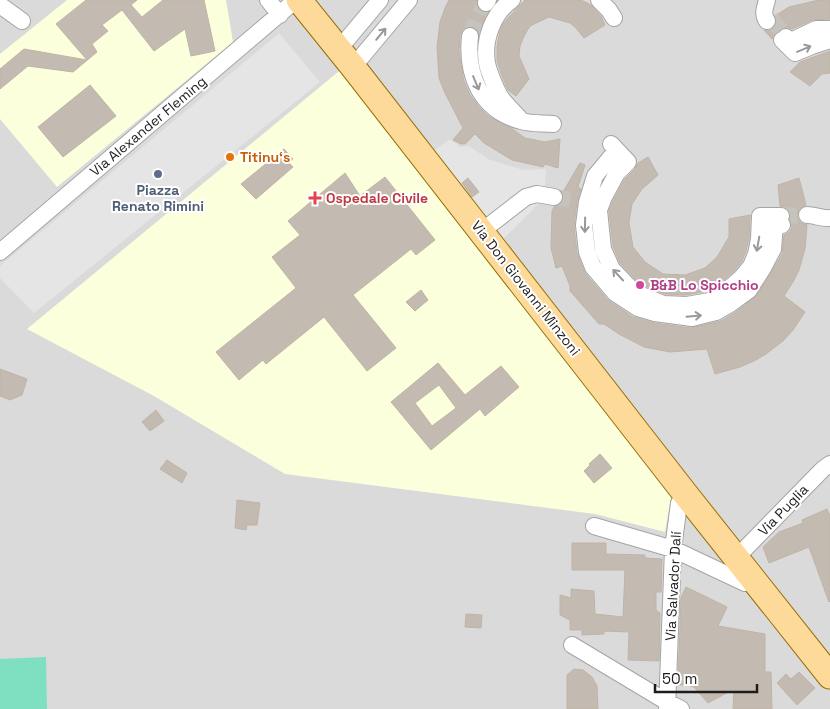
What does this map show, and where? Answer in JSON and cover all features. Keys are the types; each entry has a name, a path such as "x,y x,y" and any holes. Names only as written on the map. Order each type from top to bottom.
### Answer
{"main road":[{"name":"Via Don Giovanni Minzoni","path":"292,5 346,58 687,496 830,676"}],"street":[{"path":"268,0 292,5"},
{"path":"346,58 380,0"},
{"path":"346,58 409,0"},
{"path":"512,0 506,4 491,24 487,45 487,63 500,96 522,122"},
{"path":"599,0 614,18"},
{"path":"0,5 22,21"},
{"name":"Via Alexander Fleming","path":"0,252 292,5"},
{"path":"830,29 816,29 788,41 784,38 795,53 830,40"},
{"path":"470,36 470,61 475,84 486,101 501,114 522,122 553,124"},
{"path":"619,153 610,158 595,176 584,225 587,252 593,266 615,293 638,308 655,313 692,318 716,312 730,304 749,290 763,268 773,249 775,224 781,220"},
{"path":"482,232 526,197 537,194 554,196"},
{"path":"807,221 812,215 827,218"},
{"name":"Via Puglia","path":"737,558 830,464"},
{"name":"Via Salvador Dalí","path":"671,707 673,548 679,503 687,496"},
{"path":"594,526 673,548 745,583 752,578"},
{"path":"572,645 671,707"}],"shaded area":[{"path":"0,0 830,0 830,709 0,709"},
{"path":"67,0 226,0 233,42 57,187 0,119 0,54"},
{"name":"Piazza Renato Rimini","path":"279,33 320,82 34,313 0,278 0,266"},
{"name":"Ospedale Civile","path":"344,67 672,492 665,532 595,514 285,474 154,396 27,329"},
{"path":"450,139 460,147 469,146 488,159 523,170 546,169 544,198 501,241 433,151"}],"green space":[{"path":"46,657 47,709 0,709 0,659"}],"building":[{"path":"86,0 137,0 131,5 142,17 163,0 204,0 215,51 191,56 185,29 154,51 122,10 102,25 108,31 92,44 97,52 73,72 28,66 0,89 0,69 24,49 87,60 56,24"},
{"path":"449,0 477,0 477,8 481,12 487,13 479,32 475,27 470,26 462,30 460,35 459,51 461,66 464,81 470,95 488,116 525,138 545,142 560,139 558,168 545,164 543,167 512,160 484,143 475,134 465,144 453,140 463,128 439,78 437,47 440,22"},
{"path":"525,0 581,0 591,5 601,16 605,25 584,38 570,23 549,17 530,26 520,46 519,56 529,79 516,96 508,90 502,76 497,61 497,46 503,24"},
{"path":"819,0 830,0 830,19 812,20 792,29 782,28 775,33 772,39 764,30 772,29 777,21 775,16 789,7"},
{"path":"830,51 830,73 822,74 810,86 790,72 800,62"},
{"path":"90,85 116,116 63,157 38,127"},
{"path":"284,149 293,159 289,163 293,167 256,199 241,184"},
{"path":"648,157 658,175 642,189 632,204 629,223 633,247 645,262 663,274 685,275 705,268 717,257 729,237 729,219 750,215 749,238 742,261 720,283 707,291 686,295 665,294 640,284 620,263 613,246 609,211 625,179 638,163"},
{"path":"580,163 585,165 578,187 581,189 577,201 574,226 577,253 585,273 608,300 633,317 654,323 691,328 721,321 757,295 782,254 784,235 790,232 792,227 790,211 786,207 780,206 778,185 799,178 806,205 799,209 797,215 801,223 807,225 805,249 799,270 784,296 805,312 793,330 783,341 754,361 715,374 707,349 670,352 644,347 604,324 599,324 570,291 570,286 562,266 556,268 551,248 552,211 554,207 562,203 564,198 563,192"},
{"name":"Ospedale Civile","path":"345,173 360,196 385,177 435,240 416,255 411,249 353,295 396,348 367,371 324,317 266,364 263,360 239,380 216,352 296,288 272,257 300,235 288,221"},
{"path":"468,178 479,192 472,197 462,183"},
{"path":"421,290 428,300 415,311 406,302"},
{"path":"438,363 465,395 501,366 519,387 485,416 480,409 431,450 391,402","holes":["439,385 456,408 432,426 415,403"]},
{"path":"0,369 27,379 22,395 10,400 0,396"},
{"path":"156,410 164,421 150,431 142,422"},
{"path":"600,454 612,468 594,483 584,471"},
{"path":"167,460 187,473 182,483 160,469"},
{"path":"237,500 260,503 257,525 247,525 246,530 235,528"},
{"path":"827,509 830,516 829,602 809,547 769,563 763,547 779,532 803,523 802,520"},
{"path":"572,543 606,543 606,554 645,555 645,558 662,559 661,592 656,592 656,610 660,613 659,661 628,660 629,632 604,631 604,634 582,635 582,630 570,630 570,620 560,615 560,595 571,598 571,589 594,591 595,614 623,617 625,570 572,570"},
{"path":"686,587 727,607 718,626 765,634 765,672 771,672 772,709 733,709 734,689 708,703 694,687 678,685 681,598"},
{"path":"466,614 482,615 481,628 465,627"},
{"path":"574,669 583,670 592,677 597,686 598,709 567,709 567,675"},
{"path":"799,672 815,688 797,705 777,683 786,674 791,679"}],"tunnel":[{"path":"470,36 486,3"},
{"path":"771,18 786,37"},
{"path":"554,197 580,201"},
{"path":"781,216 807,215"}],"place":[{"name":"Titinu‘s","path":"230,157"},
{"name":"Piazza Renato Rimini","path":"158,174"},
{"name":"Ospedale Civile","path":"315,198"},
{"name":"B&B Lo Spicchio","path":"640,285"}]}
